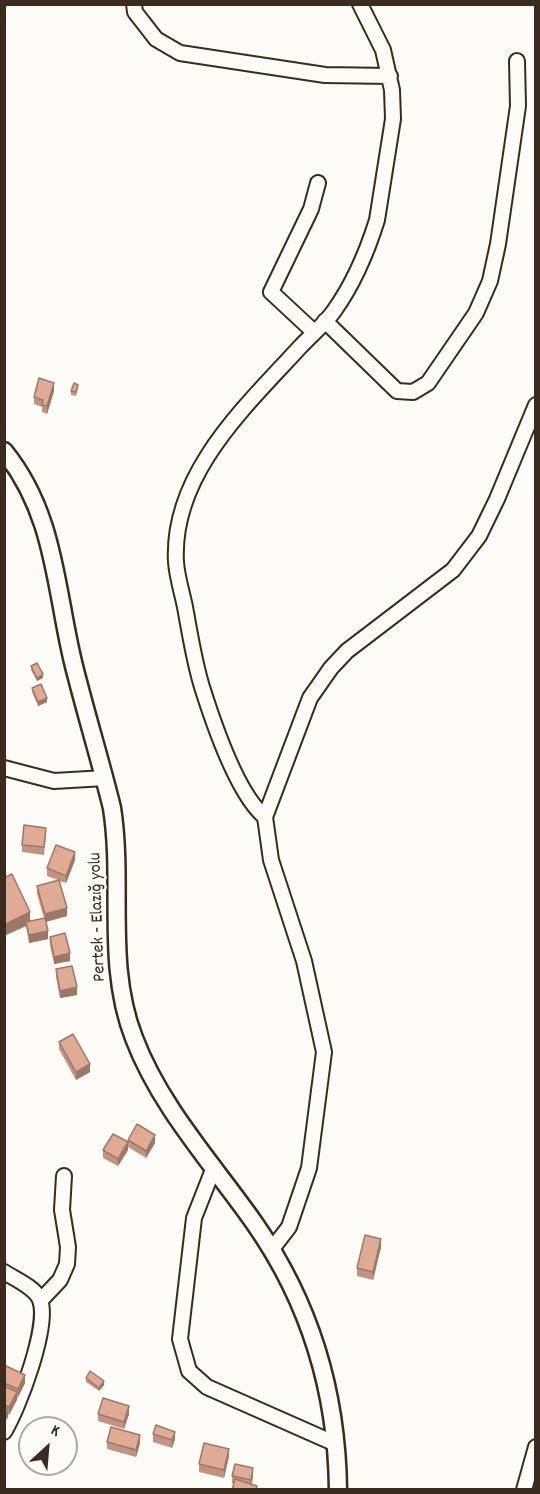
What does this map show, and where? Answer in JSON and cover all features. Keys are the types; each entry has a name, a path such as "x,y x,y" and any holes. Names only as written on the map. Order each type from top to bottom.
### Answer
{"main road":[{"name":"Pertek - Elazığ yolu","path":"4,452 21,472 34,496 44,523 73,660 105,778 116,833 116,947 125,1009 148,1071 163,1096 272,1249 298,1299 317,1349 329,1396 336,1444 338,1490"}],"street":[{"path":"134,4 135,12 156,39 180,53 325,75 390,76"},
{"path":"265,817 248,798 212,718 199,674 176,563 177,543 185,505 208,455 245,407 325,321 351,283 377,220 393,119 390,76 379,37 360,4"},
{"path":"325,321 397,391 413,392 428,383 476,313 490,281 498,244 518,106 517,61"},
{"path":"314,332 271,292 311,209 318,183"},
{"path":"272,1249 289,1227 309,1168 324,1052 304,961 271,860 265,817 310,698 331,668 347,651 453,570 479,536 536,405"},
{"path":"4,768 54,781 105,778"},
{"path":"214,1167 194,1218 180,1339 189,1371 215,1391 336,1444"},
{"path":"4,1432 33,1368 40,1300 60,1280 67,1264 68,1247 62,1210 64,1176"},
{"path":"4,1272 32,1291 40,1300"},
{"path":"524,1490 536,1447"}],"building":[{"path":"39,378 54,383 47,406 42,405 43,400 34,397"},
{"path":"74,383 78,385 76,392 71,391"},
{"path":"37,663 43,674 37,678 31,666"},
{"path":"41,684 47,698 38,702 32,688"},
{"path":"24,825 46,828 44,847 22,845"},
{"path":"56,845 75,852 66,876 47,868"},
{"path":"12,874 30,912 6,924 4,921 4,878"},
{"path":"59,880 67,908 45,914 37,886"},
{"path":"45,918 48,931 29,935 26,922"},
{"path":"65,933 70,953 54,957 50,937"},
{"path":"72,966 77,987 60,991 56,969"},
{"path":"73,1034 90,1064 76,1072 59,1042"},
{"path":"137,1124 155,1135 146,1151 128,1140"},
{"path":"113,1134 128,1142 118,1159 103,1150"},
{"path":"365,1235 381,1239 373,1272 357,1268"},
{"path":"4,1365 25,1375 18,1389 4,1383"},
{"path":"90,1371 104,1381 99,1388 86,1378"},
{"path":"4,1386 17,1392 9,1407 4,1405"},
{"path":"103,1398 129,1406 124,1422 98,1414"},
{"path":"156,1425 175,1432 172,1440 153,1434"},
{"path":"111,1427 140,1435 136,1450 107,1442"},
{"path":"204,1443 229,1449 224,1470 199,1464"},
{"path":"235,1464 253,1468 251,1480 232,1476"},
{"path":"235,1479 257,1486 256,1490 232,1490"}]}
